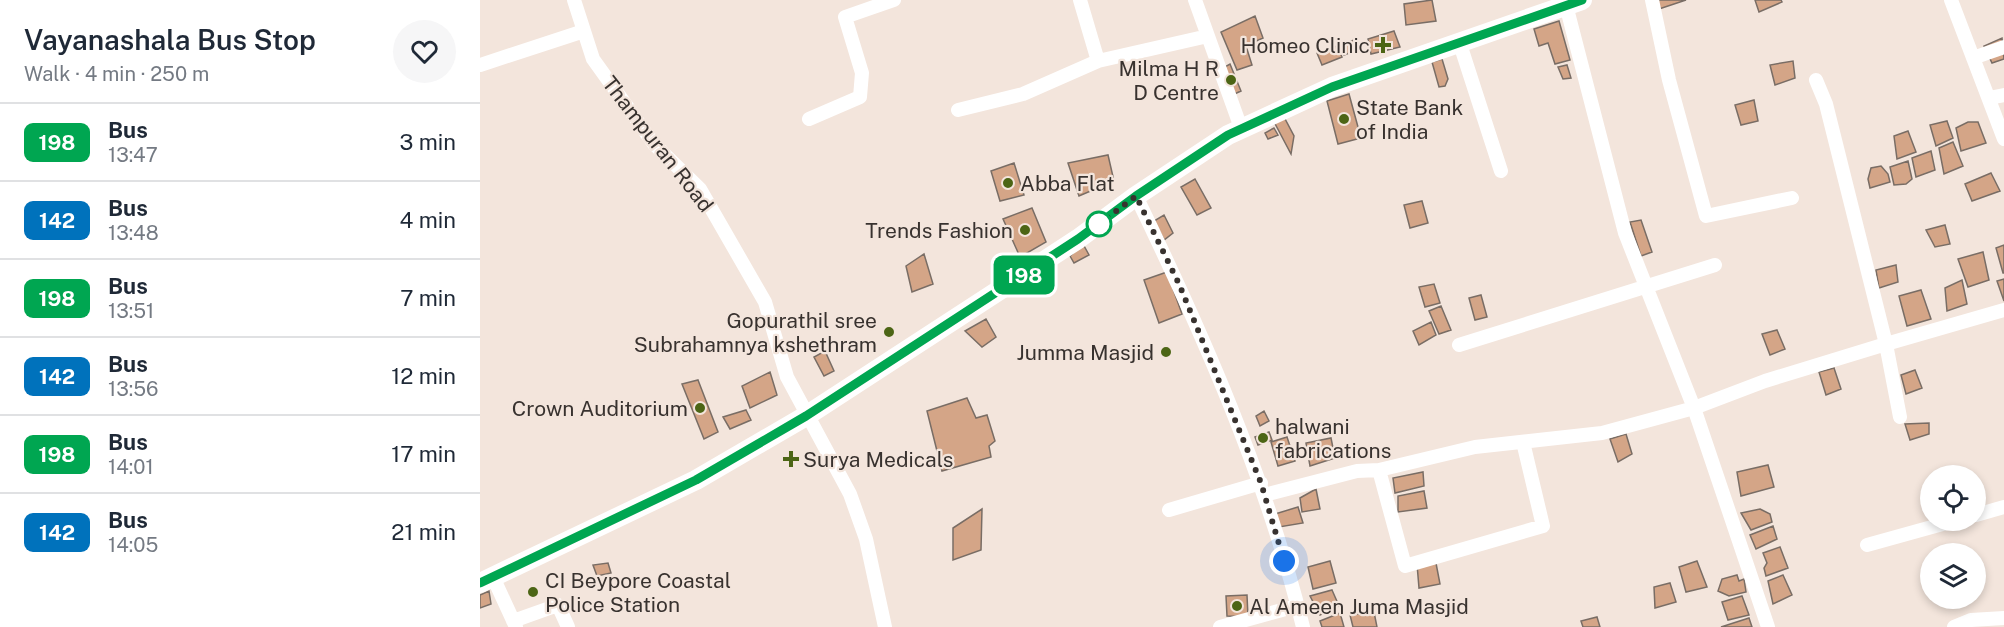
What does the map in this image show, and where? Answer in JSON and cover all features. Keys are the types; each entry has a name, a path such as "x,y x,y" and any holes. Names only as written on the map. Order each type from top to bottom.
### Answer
{"main road":[{"path":"487,580 696,480 806,416 1078,239 1136,196 1241,128 1332,87 1459,41 1574,3"}],"street":[{"name":"Thampuran Road","path":"574,0 593,59 654,144 700,189 765,302 787,377 850,494 866,539 885,627"},
{"path":"809,119 860,97 862,73 845,17 894,0"},
{"path":"1080,0 1098,61"},
{"path":"1195,0 1241,128"},
{"path":"1652,0 1669,80 1706,216 1791,198"},
{"path":"1951,0 2004,139"},
{"path":"1574,3 1625,233 1694,408 1768,627"},
{"path":"480,65 584,31"},
{"path":"958,110 1023,94 1098,61 1208,36"},
{"path":"1459,41 1501,171"},
{"path":"1973,58 2004,47"},
{"path":"1816,80 1826,104 1886,345 1900,417"},
{"path":"1989,98 2004,94"},
{"path":"1136,196 1179,284 1262,489 1303,627"},
{"path":"1460,345 1715,265"},
{"path":"1169,510 1262,489 1357,471 1378,470 1475,447 1602,433 1694,408 1765,381 2004,310"},
{"path":"1378,470 1405,566 1543,526 1523,442"},
{"path":"1986,512 2004,507"},
{"path":"1867,545 1920,530"},
{"path":"487,580 514,624 558,605 568,627"},
{"path":"1220,627 1298,606"},
{"path":"1954,627 1971,620 2004,618"}],"building":[{"path":"1432,0 1436,21 1406,25 1404,4"},
{"path":"1654,0 1686,0 1656,10"},
{"path":"1755,0 1781,0 1782,2 1759,12"},
{"path":"1255,16 1263,38 1246,46 1252,65 1237,70 1221,32"},
{"path":"1559,21 1570,60 1555,64 1548,43 1539,46 1534,29"},
{"path":"1394,31 1400,47 1371,54 1368,39"},
{"path":"2002,38 2004,59 1992,63 1984,46"},
{"path":"1357,39 1360,49 1344,55 1340,45"},
{"path":"1337,46 1342,57 1322,65 1317,53"},
{"path":"1442,59 1448,79 1445,86 1439,87 1432,62"},
{"path":"1793,61 1795,78 1775,85 1770,65"},
{"name":"Milma H R D Centre","path":"1230,64 1241,91 1230,96 1221,69"},
{"path":"1567,65 1571,78 1563,79 1558,67"},
{"name":"State Bank of India","path":"1349,94 1361,138 1338,144 1327,101"},
{"path":"1754,100 1758,121 1741,125 1735,105"},
{"path":"1283,115 1294,136 1291,154 1272,118"},
{"path":"1947,121 1953,138 1936,146 1930,125"},
{"path":"1968,122 1978,122 1986,143 1961,151 1956,128"},
{"path":"1274,128 1278,135 1268,139 1265,133"},
{"path":"1908,131 1916,152 1897,159 1894,136"},
{"path":"1953,142 1963,166 1944,174 1939,148"},
{"path":"1931,151 1935,170 1916,177 1912,158"},
{"path":"1108,155 1114,181 1079,196 1068,163"},
{"path":"1908,161 1912,179 1906,184 1894,185 1890,167"},
{"name":"Abba Flat","path":"1014,163 1024,195 1000,201 991,171"},
{"path":"1881,166 1888,174 1890,182 1870,188 1868,179 1871,168"},
{"path":"1991,173 2000,191 1972,201 1965,184"},
{"path":"1195,179 1211,208 1197,215 1181,187"},
{"path":"1422,201 1428,223 1410,228 1404,205"},
{"name":"Trends Fashion","path":"1032,208 1046,242 1020,257 1003,219"},
{"path":"1164,215 1173,233 1164,240 1154,221"},
{"path":"1641,220 1652,252 1641,256 1630,222"},
{"path":"1945,225 1950,244 1935,247 1926,230"},
{"path":"1083,244 1089,255 1074,263 1070,256"},
{"path":"2004,245 2004,273 2003,273 1996,248"},
{"path":"1983,252 1989,280 1968,287 1958,259"},
{"path":"924,254 933,284 912,292 906,266"},
{"path":"1896,265 1898,282 1879,288 1876,270"},
{"path":"1167,272 1182,314 1159,323 1144,280"},
{"path":"2004,279 2004,301 1997,281"},
{"path":"1962,280 1967,304 1947,311 1945,288"},
{"path":"1434,284 1440,303 1425,307 1419,287"},
{"path":"1921,290 1931,319 1907,326 1899,296"},
{"path":"1481,295 1487,317 1475,320 1469,298"},
{"path":"1441,306 1451,330 1439,334 1429,311"},
{"path":"986,319 996,337 982,347 965,331"},
{"path":"1431,322 1436,335 1419,345 1413,331"},
{"path":"1777,330 1785,349 1770,355 1762,334"},
{"path":"825,351 834,371 824,376 814,357"},
{"path":"1834,368 1841,389 1826,395 1819,372"},
{"path":"1915,370 1922,388 1906,394 1901,375"},
{"path":"770,372 777,395 750,408 742,386"},
{"name":"Crown Auditorium","path":"698,380 718,432 704,439 682,384"},
{"path":"967,398 976,418 987,415 995,441 989,446 991,457 942,471 927,411"},
{"path":"746,410 751,420 730,429 723,417"},
{"path":"1264,411 1269,421 1260,426 1256,416"},
{"path":"1929,423 1929,434 1910,440 1905,424"},
{"name":"halwani fabrications","path":"1269,432 1272,440 1258,445 1255,437"},
{"path":"1626,434 1632,454 1618,462 1610,439"},
{"path":"1287,437 1295,461 1278,466 1271,442"},
{"path":"1331,438 1335,458 1310,466 1306,443"},
{"path":"1768,465 1774,487 1741,496 1737,472"},
{"path":"1423,472 1424,486 1395,493 1393,478"},
{"path":"1316,489 1320,509 1302,512 1300,498"},
{"path":"1424,491 1427,508 1398,512 1398,496"},
{"path":"1298,507 1303,523 1279,527 1275,514"},
{"path":"982,509 981,550 953,560 953,528"},
{"path":"1760,509 1770,514 1772,522 1751,530 1741,513"},
{"path":"1773,526 1777,539 1756,549 1750,535"},
{"path":"1780,547 1788,568 1766,576 1764,568 1767,563 1763,553"},
{"path":"1435,558 1440,584 1419,588 1417,564"},
{"path":"1330,561 1336,583 1313,589 1308,567"},
{"path":"1697,561 1707,587 1686,592 1679,567"},
{"path":"608,563 611,573 597,576 593,565"},
{"path":"1737,575 1739,581 1744,579 1746,592 1729,596 1718,591 1722,579"},
{"path":"1783,575 1792,595 1773,604 1768,581"},
{"path":"1670,583 1676,602 1655,608 1654,587"},
{"path":"1332,590 1339,606 1320,615 1310,596"},
{"path":"489,591 491,604 480,608 480,595"},
{"name":"Al Ameen Juma Masjid","path":"1247,595 1248,617 1227,616 1226,596"},
{"path":"1742,596 1749,615 1728,620 1722,602"},
{"path":"1374,612 1377,627 1353,627 1350,615"},
{"path":"1340,613 1344,627 1322,627 1320,621"},
{"path":"1597,617 1600,627 1583,627 1581,621"},
{"path":"1749,618 1752,627 1721,627"}],"bus line":[{"name":"198","path":"480,583 696,480 806,416 1078,239 1136,196 1228,135 1332,87 1582,0"}],"place":[{"name":"Homeo Clinic","path":"1383,45"},
{"name":"Milma H R D Centre","path":"1231,80"},
{"name":"State Bank of India","path":"1344,119"},
{"name":"Abba Flat","path":"1008,183"},
{"name":"Trends Fashion","path":"1025,230"},
{"name":"Gopurathil sree Subrahamnya kshethram","path":"889,332"},
{"name":"Jumma Masjid","path":"1166,352"},
{"name":"Crown Auditorium","path":"700,408"},
{"name":"halwani fabrications","path":"1263,438"},
{"name":"Surya Medicals","path":"791,459"},
{"name":"CI Beypore Coastal Police Station","path":"533,592"},
{"name":"Al Ameen Juma Masjid","path":"1237,606"}],"route":[{"path":"1099,224 1136,196 1179,284 1261,483 1284,561"}]}
